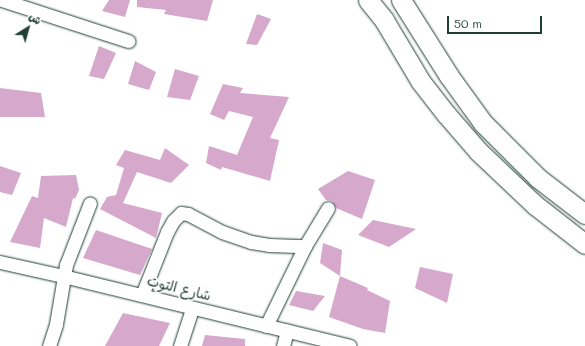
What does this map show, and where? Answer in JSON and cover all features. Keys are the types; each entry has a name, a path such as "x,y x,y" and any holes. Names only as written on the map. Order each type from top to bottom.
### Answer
{"main road":[{"path":"368,0 384,20 422,82 446,114 478,151 535,205 585,244"},
{"path":"401,0 449,76 483,123 538,178 585,214"}],"street":[{"path":"2,0 128,41"},
{"path":"49,346 56,324 63,276 70,250 90,202"},
{"path":"266,326 305,246 328,208"},
{"path":"142,295 167,232 176,217 181,213 188,214 222,232 251,242 269,245 305,246"},
{"name":"شارع التوت","path":"0,262 350,346"},
{"path":"180,346 192,308"},
{"path":"283,346 287,331"}],"building":[{"path":"109,0 130,0 125,17 102,11"},
{"path":"137,0 213,0 207,21 164,14 166,10 137,7"},
{"path":"257,14 271,19 257,45 246,44"},
{"path":"99,46 116,53 104,79 89,76"},
{"path":"135,61 156,72 149,90 128,84"},
{"path":"175,69 199,76 190,100 167,97"},
{"path":"223,84 243,88 240,93 289,97 270,138 279,140 270,181 222,167 221,170 206,163 209,146 237,155 253,117 229,111 224,120 210,114"},
{"path":"0,88 41,93 45,117 0,117"},
{"path":"165,148 189,165 171,183 137,172 123,203 162,213 156,238 100,209 107,197 116,195 124,168 116,165 125,150 160,160"},
{"path":"0,166 21,173 12,195 0,192"},
{"path":"348,171 375,180 362,219 336,208 332,201 326,200 318,189"},
{"path":"76,175 79,190 75,199 73,198 66,227 44,218 40,248 10,242 32,196 38,198 41,176"},
{"path":"373,220 416,229 389,247 358,235"},
{"path":"96,230 152,249 140,275 83,258"},
{"path":"323,243 342,250 340,276 320,263"},
{"path":"420,267 453,274 447,303 415,288"},
{"path":"340,276 368,288 367,290 390,301 385,333 363,329 329,317"},
{"path":"296,291 325,296 313,311 289,305"},
{"path":"123,313 170,323 159,346 105,346"},
{"path":"205,335 245,339 245,346 202,346"}]}
